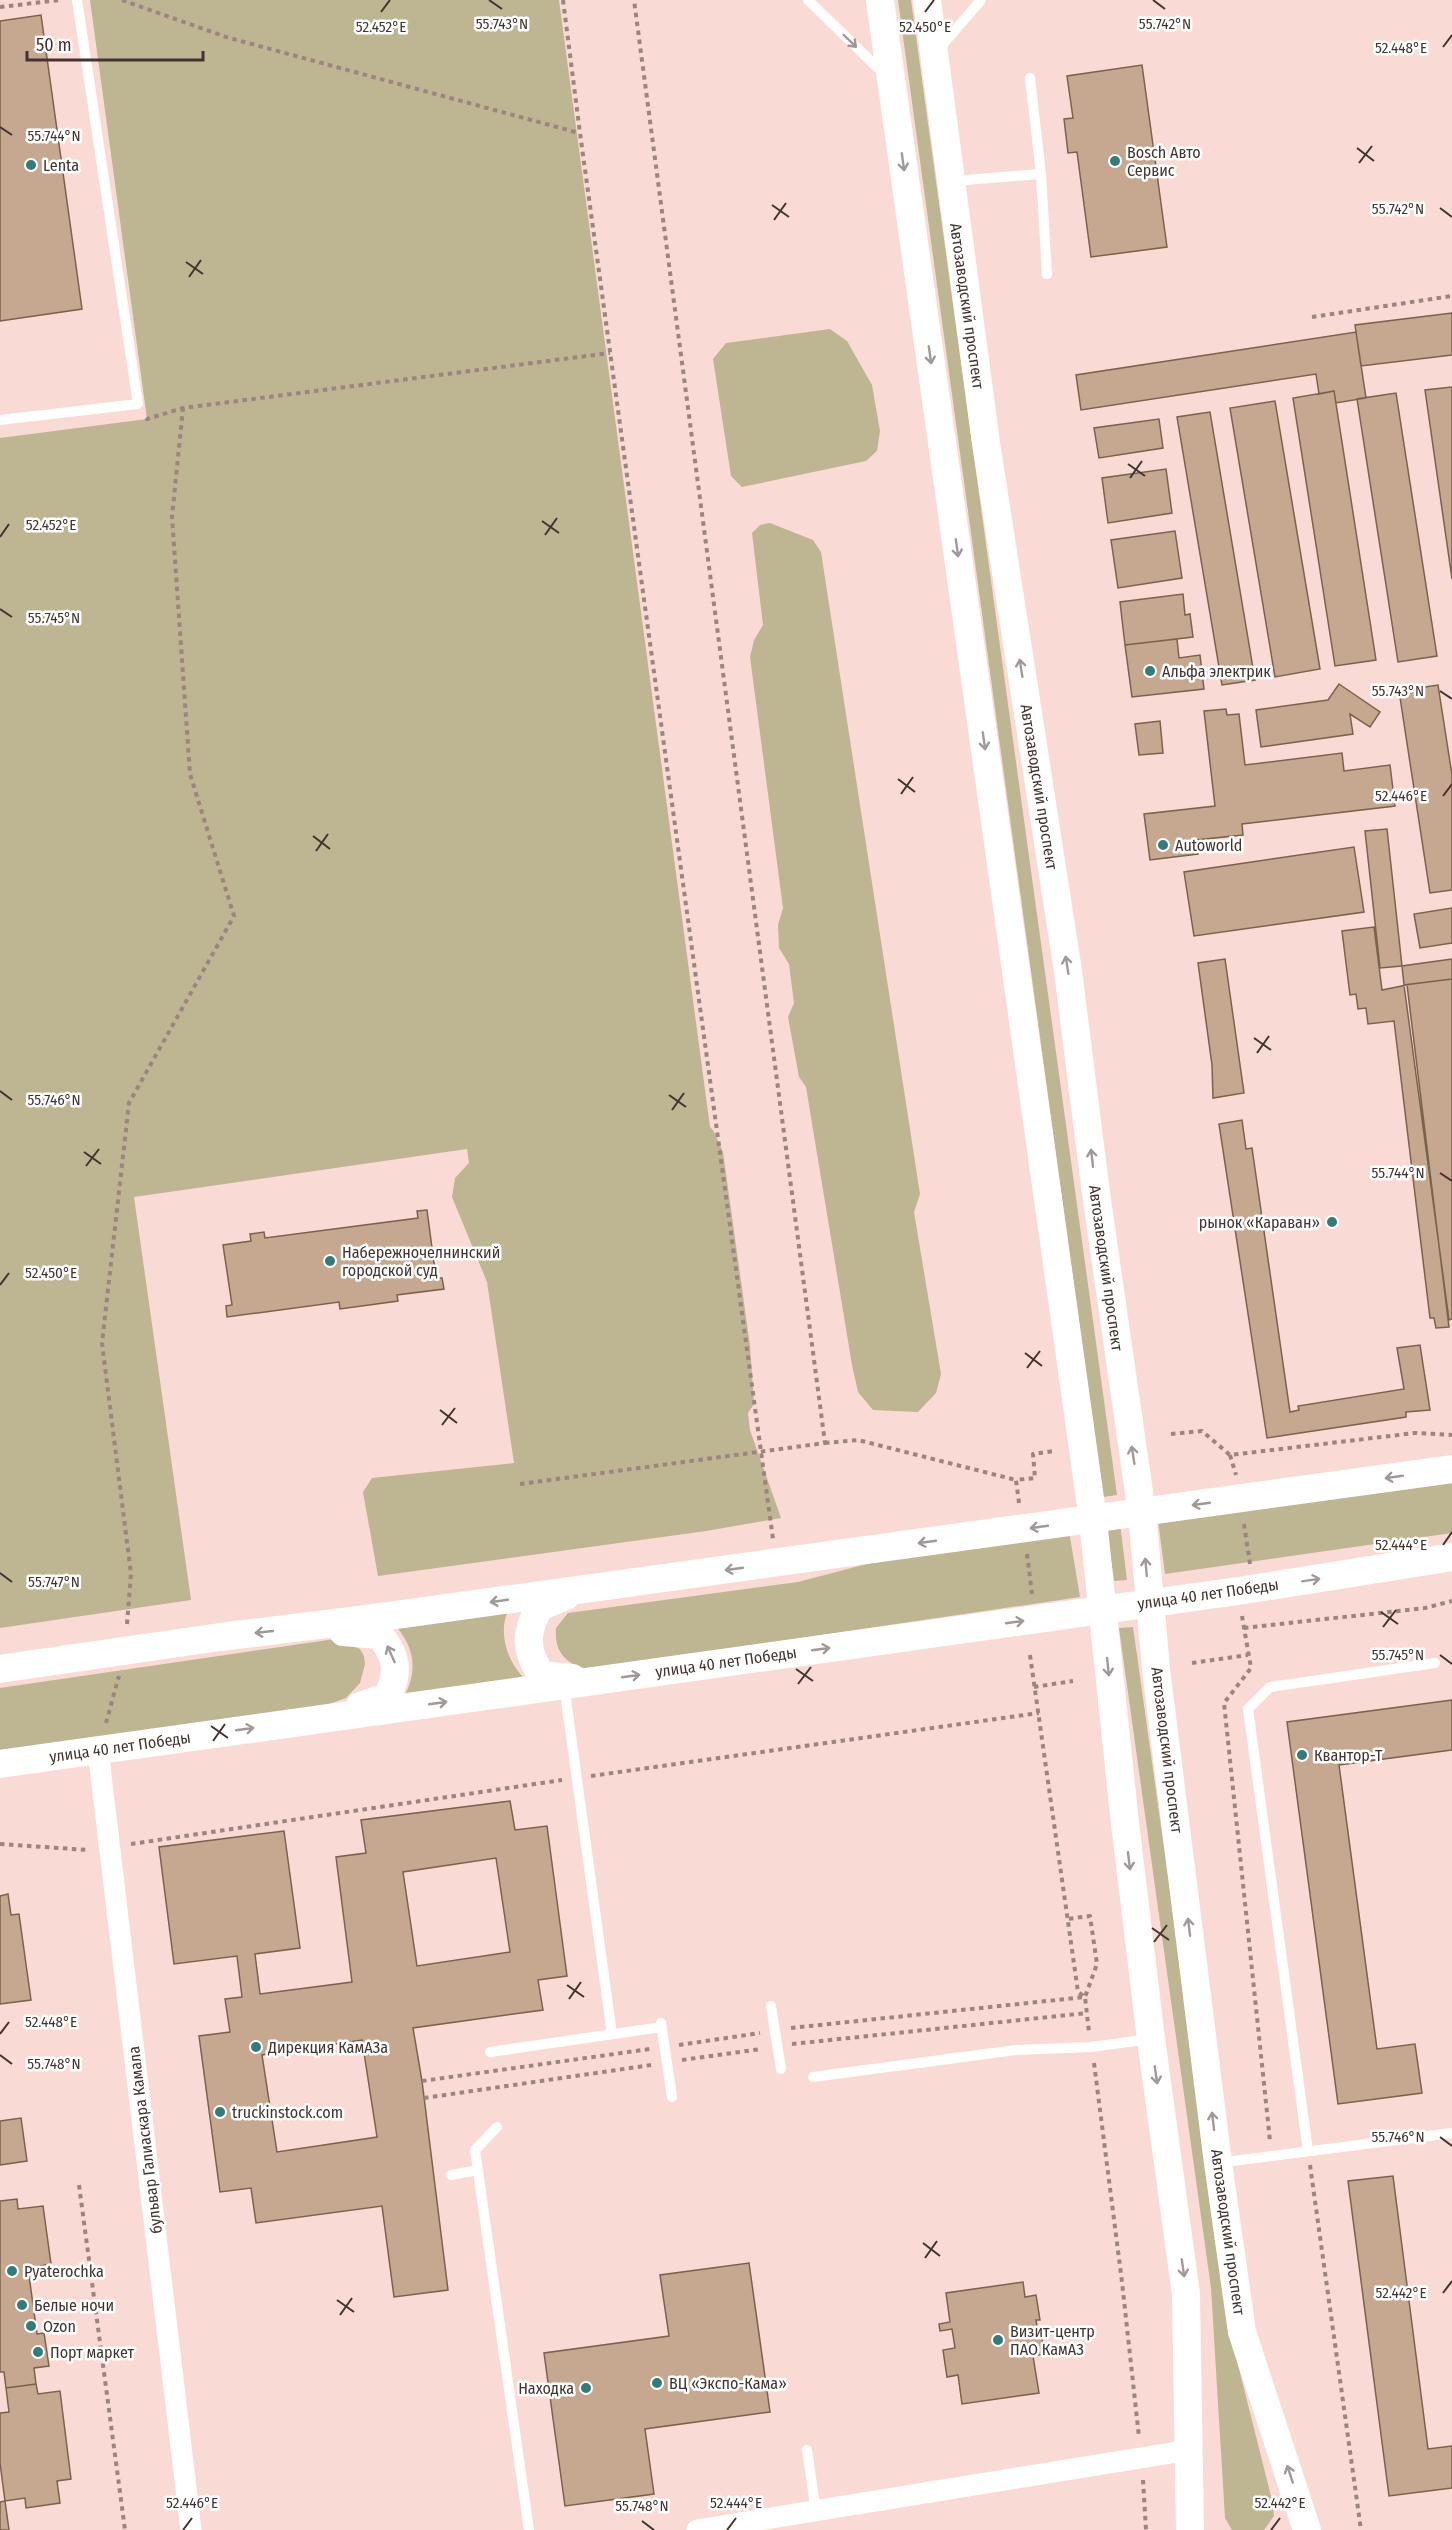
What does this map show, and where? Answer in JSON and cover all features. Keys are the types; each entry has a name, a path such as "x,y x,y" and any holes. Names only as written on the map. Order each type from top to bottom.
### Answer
{"street":[{"path":"880,0 1093,1520 1125,1823 1151,2039 1186,2294 1190,2517 1213,2530"},
{"name":"Автозаводский проспект","path":"927,0 949,181 986,443 1068,971 1096,1193 1142,1513 1149,1602 1218,2163 1242,2332 1303,2517"},
{"path":"897,118 903,105 912,97 925,100 940,113"},
{"path":"0,1669 1452,1469"},
{"name":"улица 40 лет Победы","path":"0,1764 1245,1590 1452,1557"},
{"path":"582,1590 539,1607 530,1624 528,1642 532,1661 541,1676 596,1681"},
{"path":"302,1628 380,1635 390,1649 396,1665 395,1683 387,1697 315,1720"},
{"name":"бульвар Галиаскара Камала","path":"98,1750 191,2530"},
{"path":"697,2530 770,2525 816,2512 1190,2450"},
{"path":"1283,2530 1303,2517"}],"lane":[{"path":"0,420 138,404 77,0"},
{"path":"808,0 892,81"},
{"path":"934,55 981,0"},
{"path":"1030,78 1041,174 1047,274"},
{"path":"949,181 1041,174"},
{"path":"1308,2151 1248,1709 1270,1687 1435,1663"},
{"path":"564,1685 612,2034"},
{"path":"771,2006 781,2069"},
{"path":"490,2052 661,2025 672,2097"},
{"path":"813,2078 1016,2050 1091,2047 1151,2039"},
{"path":"497,2127 475,2150 530,2530"},
{"path":"1218,2163 1452,2133"},
{"path":"451,2175 478,2170"},
{"path":"807,2450 816,2512"}],"path":[{"path":"0,8 60,0"},
{"path":"122,0 226,37 579,134"},
{"path":"563,0 579,134 774,1542"},
{"path":"634,0 825,1443"},
{"path":"1312,317 1452,296"},
{"path":"138,404 147,420 183,408 610,353"},
{"path":"98,1750 126,1652 131,1574 102,1343 129,1103 234,916 190,774 172,517 183,408"},
{"path":"1171,1434 1202,1431 1230,1455 1239,1484"},
{"path":"1230,1455 1415,1433 1452,1435"},
{"path":"520,1484 858,1440 1016,1480 1035,1478 1033,1454 1054,1450"},
{"path":"1016,1480 1020,1503"},
{"path":"1244,1523 1251,1566"},
{"path":"1026,1548 1032,1600"},
{"path":"1244,1628 1425,1608 1452,1600"},
{"path":"1241,1609 1251,1668 1224,1703 1271,2156"},
{"path":"1030,1655 1077,1992 1085,1997"},
{"path":"1192,1663 1248,1655"},
{"path":"1034,1687 1073,1681"},
{"path":"0,1844 79,1851 110,1848 577,1778 1039,1713"},
{"path":"1067,1919 1090,1916 1096,1964 1085,1997 1122,2282 1141,2457 1146,2530"},
{"path":"422,2081 775,2031 1085,1997"},
{"path":"424,2098 777,2046 1087,2013"},
{"path":"1308,2151 1362,2530"},
{"path":"79,2185 125,2530"}],"shaded area":[{"path":"90,0 559,0 710,1127 723,1152 750,1346 754,1404 748,1413 750,1430 781,1518 706,1531 378,1576 363,1492 372,1478 514,1463 487,1282 452,1197 455,1178 469,1163 467,1149 134,1197 191,1600 0,1628 0,438 147,419"},
{"path":"898,0 911,0 1117,1495 1103,1497"},
{"path":"830,329 847,341 872,385 880,431 877,451 866,461 742,487 731,476 713,359 726,343"},
{"path":"770,523 813,540 821,552 920,1194 914,1212 941,1374 936,1393 918,1412 873,1410 858,1392 806,1087 799,1077 788,1017 794,1003 789,964 779,948 778,925 783,908 750,657 754,640 763,625 752,533 760,525"},
{"path":"1452,1482 1452,1533 1165,1574 1158,1520"},
{"path":"1120,1523 1127,1580 1114,1581 1106,1525"},
{"path":"1069,1531 1080,1597 589,1669 568,1661 557,1644 556,1628 568,1613 798,1582 882,1560"},
{"path":"508,1611 504,1628 506,1646 513,1663 524,1678 405,1695 412,1676 412,1659 407,1642 396,1626"},
{"path":"1133,1627 1235,2353 1273,2504 1274,2516 1264,2530 1232,2530 1225,2518 1211,2288 1119,1628"},
{"path":"335,1639 360,1649 364,1656 365,1664 360,1683 346,1698 280,1721 0,1756 0,1688"}],"building":[{"name":"Lenta","path":"41,15 82,309 0,321 0,21"},
{"path":"1142,65 1167,247 1091,257 1077,152 1068,153 1064,119 1073,118 1067,76"},
{"path":"1452,313 1452,355 1361,366 1355,325"},
{"path":"1356,332 1366,398 1336,403 1334,391 1319,394 1316,374 1081,410 1076,375"},
{"path":"1452,387 1452,579 1425,390"},
{"path":"1334,391 1376,660 1335,666 1293,398"},
{"path":"1396,393 1437,656 1398,662 1357,399"},
{"path":"1275,401 1320,669 1275,677 1230,408"},
{"path":"1210,412 1255,680 1222,685 1177,417"},
{"path":"1159,419 1163,448 1099,458 1094,428"},
{"path":"1166,469 1172,513 1108,523 1102,478"},
{"path":"1175,531 1182,578 1118,588 1111,540"},
{"path":"1183,594 1185,615 1190,614 1193,637 1125,645 1120,602"},
{"path":"1177,639 1179,658 1200,655 1204,689 1132,697 1125,645"},
{"path":"1339,684 1380,712 1370,727 1350,714 1353,734 1261,747 1256,710 1328,700"},
{"path":"1438,685 1452,775 1452,890 1430,893 1399,691"},
{"path":"1226,709 1227,715 1239,714 1245,765 1342,753 1344,771 1390,765 1395,806 1242,824 1243,835 1196,840 1198,854 1150,860 1144,814 1215,806 1204,711"},
{"path":"1160,721 1163,753 1139,755 1135,724"},
{"path":"1387,829 1402,966 1380,968 1365,831"},
{"path":"1354,847 1364,912 1194,936 1184,872"},
{"path":"1452,908 1452,943 1420,948 1414,914"},
{"path":"1374,927 1382,990 1407,985 1449,1327 1436,1328 1434,1318 1430,1318 1394,1021 1368,1024 1366,1008 1358,1009 1356,994 1350,995 1342,931"},
{"path":"1225,959 1244,1093 1213,1098 1212,1065 1198,963"},
{"path":"1452,959 1452,979 1404,985 1402,966"},
{"path":"1452,979 1452,1319 1449,1320 1404,985"},
{"path":"1242,1120 1246,1149 1252,1148 1290,1412 1299,1410 1298,1406 1404,1389 1397,1348 1420,1345 1430,1410 1406,1412 1406,1417 1267,1438 1219,1124"},
{"name":"Набережночелнинский городской суд","path":"427,1210 436,1278 442,1278 444,1289 397,1295 398,1301 340,1309 339,1302 227,1317 226,1306 232,1305 223,1245 251,1241 250,1234 264,1232 265,1238 418,1218 417,1211"},
{"path":"1452,1700 1452,1750 1339,1765 1377,2049 1415,2044 1422,2093 1338,2104 1287,1722"},
{"name":"Дирекция КамАЗа","path":"510,1801 515,1830 547,1826 567,1976 538,1980 543,2010 413,2028 422,2081 448,2290 394,2297 382,2206 256,2223 251,2188 220,2192 199,2036 230,2032 225,1999 242,1997 237,1956 174,1964 159,1847 284,1831 300,1948 255,1954 260,1994 352,1982 336,1857 366,1853 361,1820","holes":["496,1858 510,1952 417,1966 403,1872","362,2040 377,2137 277,2152 262,2055"]},
{"path":"8,1894 11,1915 19,1914 31,2000 0,2004 0,1896"},
{"path":"21,2118 27,2161 0,2165 0,2121"},
{"path":"1393,2176 1428,2449 1452,2446 1452,2488 1389,2496 1348,2181"},
{"path":"17,2199 18,2209 43,2206 51,2264 28,2268 37,2334 44,2333 49,2366 34,2368 36,2384 6,2388 4,2372 0,2372 0,2201"},
{"name":"ВЦ «Экспо-Кама»","path":"749,2263 770,2412 645,2429 654,2494 565,2506 544,2353 669,2336 660,2275"},
{"name":"Визит-центр ПАО КамАЗ","path":"1023,2282 1025,2297 1036,2295 1040,2320 1036,2320 1038,2332 1041,2331 1044,2354 1033,2356 1039,2393 962,2404 958,2375 947,2377 943,2350 955,2348 952,2329 940,2331 939,2324 950,2322 946,2293"},
{"path":"36,2384 38,2394 60,2391 71,2479 57,2481 60,2503 26,2508 25,2498 5,2501 0,2463 0,2413 9,2412 6,2388"},
{"path":"5,2501 9,2530 0,2530 0,2502"}],"place":[{"name":"Bosch Авто Сервис","path":"1115,161"},
{"name":"Lenta","path":"31,165"},
{"name":"Альфа электрик","path":"1150,671"},
{"name":"Autoworld","path":"1163,845"},
{"name":"рынок «Караван»","path":"1332,1222"},
{"name":"Набережночелнинский городской суд","path":"330,1261"},
{"name":"Квантор-Т","path":"1302,1755"},
{"name":"Дирекция КамАЗа","path":"256,2047"},
{"name":"truckinstock.com","path":"220,2112"},
{"name":"Pyaterochka","path":"12,2271"},
{"name":"Белые ночи","path":"22,2305"},
{"name":"Ozon","path":"31,2326"},
{"name":"Визит-центр ПАО КамАЗ","path":"998,2340"},
{"name":"Порт маркет","path":"38,2352"},
{"name":"ВЦ «Экспо-Кама»","path":"657,2383"},
{"name":"Находка","path":"586,2388"}]}
